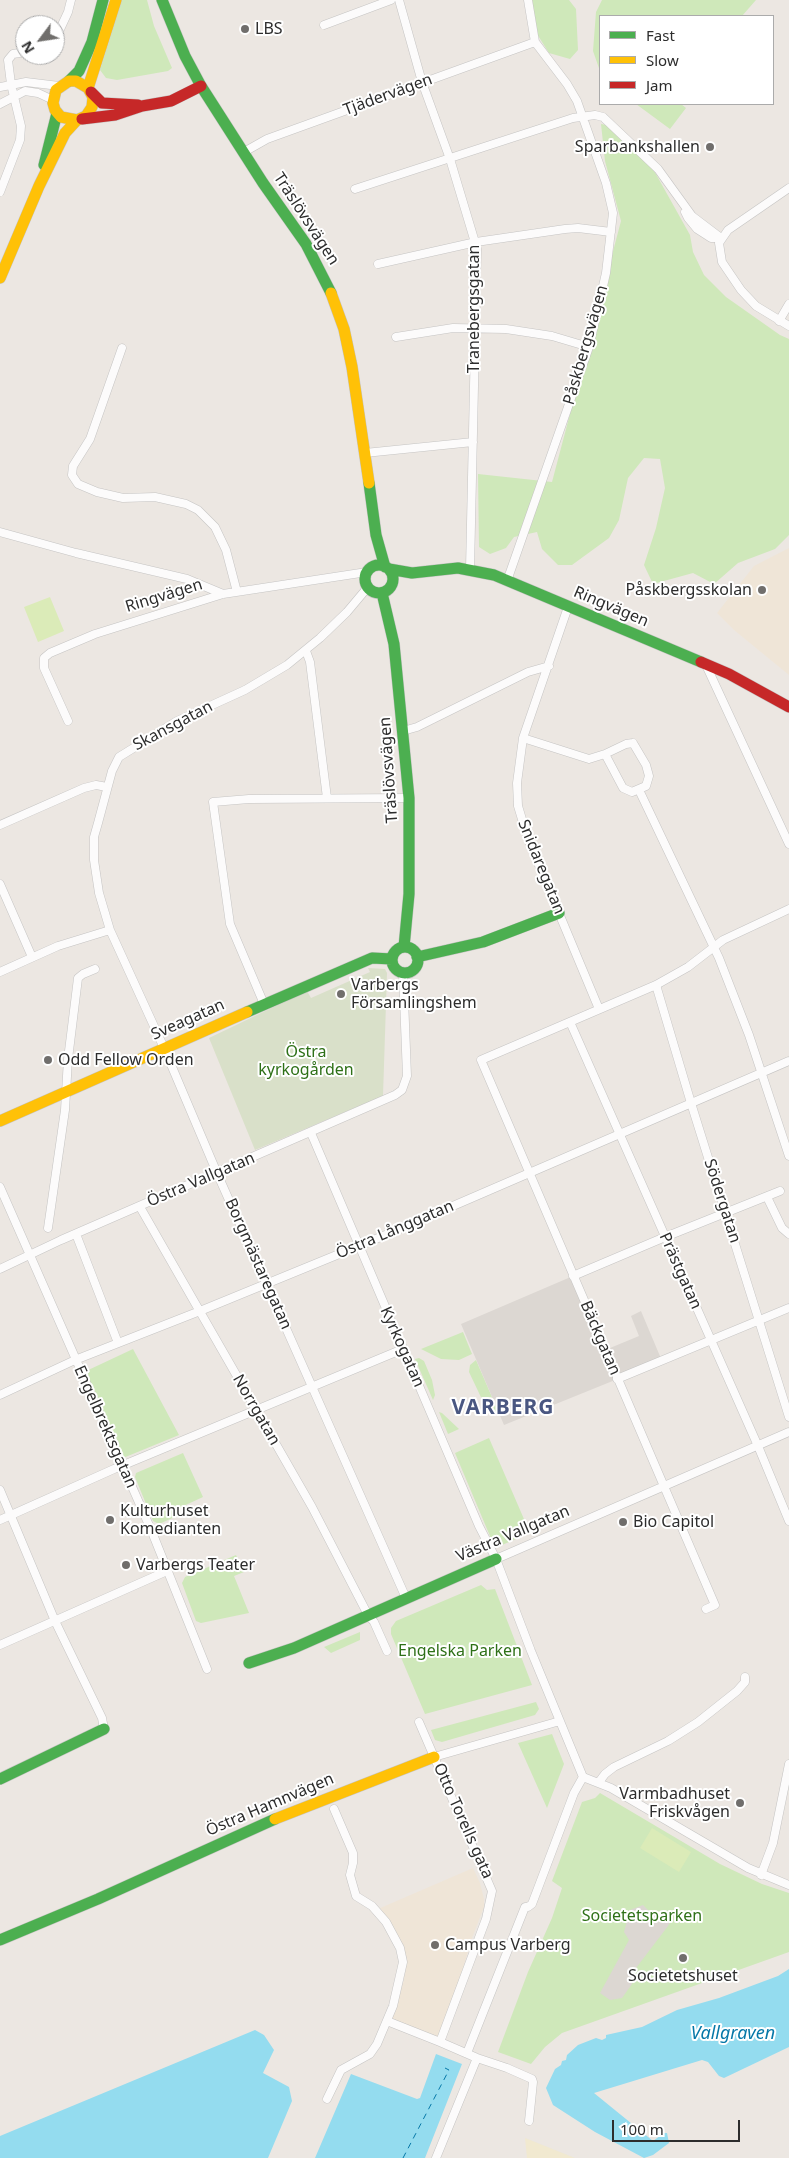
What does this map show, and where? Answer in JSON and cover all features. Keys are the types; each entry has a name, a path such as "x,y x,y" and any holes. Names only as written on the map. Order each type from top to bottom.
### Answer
{"street":[{"path":"65,18 71,0"},
{"path":"53,100 64,84 79,71 92,42 104,0"},
{"path":"0,278 39,186 65,134 92,107 90,76 116,0"},
{"name":"Träslövsvägen","path":"162,0 185,56 201,86 306,244 332,296 344,329 352,367 376,535 379,569"},
{"path":"324,25 391,0"},
{"name":"Tranebergsgatan","path":"399,0 422,82 450,159 476,242 478,258 470,569"},
{"name":"Påskbergsvägen","path":"507,581 589,347 606,273 613,213 582,116 567,84 535,42 528,0"},
{"name":"Tjädervägen","path":"244,152 267,139 535,42"},
{"path":"0,192 20,140 21,126 11,84 8,60 15,54"},
{"path":"0,87 26,82 83,84 102,103 142,106"},
{"path":"57,113 66,119 115,115 142,106 171,101 201,86"},
{"path":"0,104 14,96 33,91 53,100 57,113 39,186"},
{"path":"355,189 582,116 595,114 603,117 658,169 692,216 721,238"},
{"path":"789,188 728,230 721,238 719,244 720,256 730,276 756,306 789,326"},
{"path":"378,264 476,242 572,228 611,232"},
{"path":"779,320 789,304"},
{"path":"396,337 436,330 475,328 540,334 589,347"},
{"path":"122,348 90,439 73,466 72,475 78,484 97,492 123,498 155,497 186,504 198,510 215,527 226,550 237,592"},
{"path":"365,453 473,442"},
{"path":"0,532 76,553 187,579 224,594"},
{"name":"Ringvägen","path":"68,722 44,668 44,658 50,653 95,634 224,594 379,569 412,573 448,568 470,569 507,581 739,679 789,707"},
{"path":"379,569 393,578 392,584 382,593 374,592 368,587 366,581 379,569"},
{"name":"Ringvägen","path":"392,584 412,573"},
{"name":"Skansgatan","path":"110,930 98,893 94,838 107,787 116,762 129,749 177,721 260,682 306,651 347,612 368,587"},
{"name":"Träslövsvägen","path":"382,593 394,644 409,798 410,866 404,948"},
{"name":"Snidaregatan","path":"568,607 523,738 517,783 518,806 528,838 598,1009"},
{"path":"306,651 310,662 327,798"},
{"path":"706,665 789,844"},
{"path":"403,730 417,727 528,672 549,666"},
{"path":"523,738 589,759 633,743 646,765 649,776 646,786 632,792 623,788 605,754"},
{"path":"0,824 84,788 96,785 107,787"},
{"path":"639,790 728,981 762,1073 789,1156"},
{"path":"264,1004 230,924 213,802 221,800 409,798"},
{"path":"0,884 32,957"},
{"path":"570,1022 656,985 688,967 713,946 789,909"},
{"path":"417,957 483,942 559,913"},
{"path":"0,972 58,946 110,930"},
{"name":"Borgmästaregatan","path":"110,930 164,1048 217,1173 406,1598"},
{"path":"404,948 414,951 417,957 416,967 410,972 403,973 393,967 392,959 397,950 404,948"},
{"name":"Sveagatan","path":"0,1120 360,962 372,958 392,959"},
{"path":"48,1228 63,1130 78,978 94,969"},
{"name":"Östra Vallgatan","path":"0,1269 76,1234 311,1133 395,1095 402,1090 407,1076 403,973"},
{"name":"Södergatan","path":"656,985 789,1417"},
{"name":"Bäckgatan","path":"570,1022 481,1060 715,1605 706,1609"},
{"name":"Prästgatan","path":"570,1022 758,1446 789,1521"},
{"name":"Östra Långgatan","path":"0,1395 75,1360 358,1246 789,1061"},
{"name":"Kyrkogatan","path":"311,1133 479,1526 496,1559 584,1777"},
{"name":"Engelbrektsgatan","path":"0,1187 123,1465 207,1669"},
{"path":"573,1276 780,1191"},
{"path":"767,1197 782,1228 789,1234"},
{"name":"Norrgatan","path":"140,1207 312,1507 368,1615"},
{"path":"76,1234 118,1343"},
{"path":"617,1378 789,1308"},
{"path":"0,1520 123,1465 403,1349"},
{"name":"Västra Vallgatan","path":"249,1663 294,1648 789,1432"},
{"path":"0,1490 55,1621 102,1718 104,1729 2,1773"},
{"path":"0,1645 167,1571"},
{"path":"368,1615 374,1622 387,1651"},
{"path":"599,1782 614,1767 662,1745 698,1722 737,1691 745,1682 745,1677"},
{"name":"Östra Hamnvägen","path":"0,1940 98,1899 294,1810 434,1756 560,1721"},
{"name":"Otto Torells gata","path":"419,1722 491,1886 493,1897 440,2042"},
{"path":"760,1875 773,1843 789,1764"},
{"path":"467,2054 525,1907 532,1904 574,1794 584,1777 599,1782 760,1875 789,1885"},
{"path":"328,2099 341,2070 370,2054 377,2044 387,2021 403,1962 400,1948 386,1922 372,1906 356,1896 350,1875 353,1853 334,1809"},
{"path":"387,2021 477,2058 532,2078 528,2121"},
{"path":"436,2158 477,2058"}],"shaded area":[{"name":"Påskbergsskolan","path":"789,548 789,675 734,630 717,613 754,566"},
{"path":"573,1276 613,1370 618,1368 610,1348 639,1336 631,1316 641,1311 662,1361 504,1425 461,1324"},
{"name":"Campus Varberg","path":"473,1868 480,1883 484,1907 472,1938 456,1992 438,2038 391,2020 404,1980 405,1965 378,1909"},
{"name":"Societetsparken","path":"643,1905 651,1913 660,1915 672,1913 673,1917 633,1972 632,1984 622,1998 610,2000 600,1993 629,1940 624,1932 630,1910"}],"green space":[{"path":"122,0 147,0 154,26 172,68 168,71 117,80 106,78 100,70"},
{"path":"531,0 569,0 576,9 578,50 570,59 549,53 537,34"},
{"path":"602,0 756,0 743,15 599,15 599,68 593,51 596,12"},
{"path":"637,105 682,105 686,108 670,129"},
{"path":"601,124 606,125 652,167 690,235 693,252 704,275 726,297 780,335 789,339 789,535 775,549 738,563 714,584 693,573 653,584 644,565 656,528 665,488 660,459 644,458 628,478 619,520 609,538 572,565 558,565 542,549 537,532 514,537 506,548 490,554 479,547 478,474 552,482 621,221 605,161"},
{"path":"50,597 64,631 38,642 24,607"},
{"name":"Östra kyrkogården","path":"368,968 385,969 387,973 383,1096 255,1150 209,1038 307,991 311,998 370,972"},
{"path":"463,1332 472,1354 459,1360 441,1359 421,1349"},
{"path":"133,1349 179,1435 123,1458 84,1372"},
{"path":"419,1358 424,1361 432,1380 435,1395 433,1400 415,1359"},
{"path":"476,1360 498,1411 492,1414 488,1412 469,1372 470,1365"},
{"path":"439,1412 442,1413 459,1429 448,1434"},
{"path":"489,1438 530,1533 495,1548 455,1453"},
{"path":"183,1453 203,1497 177,1509 177,1516 159,1524 153,1521 135,1477 136,1473"},
{"path":"236,1555 244,1572 234,1576 249,1613 201,1623 196,1621 182,1583 185,1577"},
{"name":"Engelska Parken","path":"481,1585 487,1590 495,1589 532,1685 425,1714 391,1634 391,1628 396,1621"},
{"path":"360,1632 360,1640 331,1653 324,1647"},
{"path":"536,1702 539,1709 535,1715 442,1742 435,1740 431,1730"},
{"path":"552,1734 564,1764 547,1808 518,1743"},
{"name":"Societetsparken","path":"600,1793 720,1864 762,1884 789,1893 789,1952 562,2033 545,2047 531,2064 498,2052 528,1972 552,1918 562,1888 552,1881 582,1802 595,1798"},
{"path":"652,1828 691,1852 679,1872 640,1848"}],"sand":[{"path":"525,2138 575,2158 527,2158"}],"water":[{"name":"Vallgraven","path":"789,1969 789,2047 724,2078 719,2076 708,2062 702,2060 594,2093 653,2141 667,2133 669,2143 653,2155 644,2158 595,2132 553,2105 546,2088 555,2069 561,2065 562,2061 566,2060 567,2055 578,2045 596,2038 602,2040 606,2038 606,2035 642,2027 677,2010 719,1998 778,1976"},
{"path":"255,2030 264,2035 274,2050 263,2073 289,2087 292,2101 268,2158 0,2158 0,2136"},
{"path":"436,2054 462,2064 425,2158 315,2158 351,2074 417,2099 420,2098"}],"ferry route":[{"path":"403,2158 449,2070 445,2068"}],"traffic: fast":[{"path":"69,81 79,71 92,42 103,0"},
{"path":"162,0 185,56 201,86 263,183 306,244 331,293"},
{"path":"44,165 57,113"},
{"path":"369,483 376,535 385,567"},
{"path":"379,565 389,569 393,579 389,589 379,593 369,589 365,579 369,569 379,565"},
{"path":"389,569 412,573 458,568 494,575 701,662"},
{"path":"382,593 394,644 409,798 409,894 404,947"},
{"path":"417,957 483,942 559,913"},
{"path":"405,947 414,951 418,960 414,969 405,973 396,969 392,960 396,951 405,947"},
{"path":"247,1012 372,958 392,959"},
{"path":"249,1663 294,1648 496,1559"},
{"path":"0,1779 104,1729"},
{"path":"0,1940 98,1899 275,1819"}],"traffic: slow":[{"path":"88,88 116,0"},
{"path":"0,278 39,186 65,133 77,120 86,116 92,107 93,97 88,88 76,81 69,81 56,90 53,103 55,110 61,117 77,120"},
{"path":"331,293 344,329 352,367 369,483"},
{"path":"0,1121 247,1012"},
{"path":"275,1819 434,1757"}],"traffic: jam":[{"path":"82,119 115,115 142,106 171,101 201,86"},
{"path":"91,92 102,103 138,105"},
{"path":"701,662 729,674 789,707"}],"place":[{"name":"LBS","path":"245,29"},
{"name":"Sparbankshallen","path":"710,147"},
{"name":"Påskbergsskolan","path":"762,590"},
{"name":"Varbergs Församlingshem","path":"341,994"},
{"name":"Odd Fellow Orden","path":"48,1060"},
{"name":"Kulturhuset Komedianten","path":"110,1520"},
{"name":"Bio Capitol","path":"623,1522"},
{"name":"Varbergs Teater","path":"126,1565"},
{"name":"Varmbadhuset Friskvågen","path":"740,1803"},
{"name":"Campus Varberg","path":"435,1945"},
{"name":"Societetshuset","path":"683,1958"}],"district":[{"name":"VARBERG","path":"503,1408"}]}
